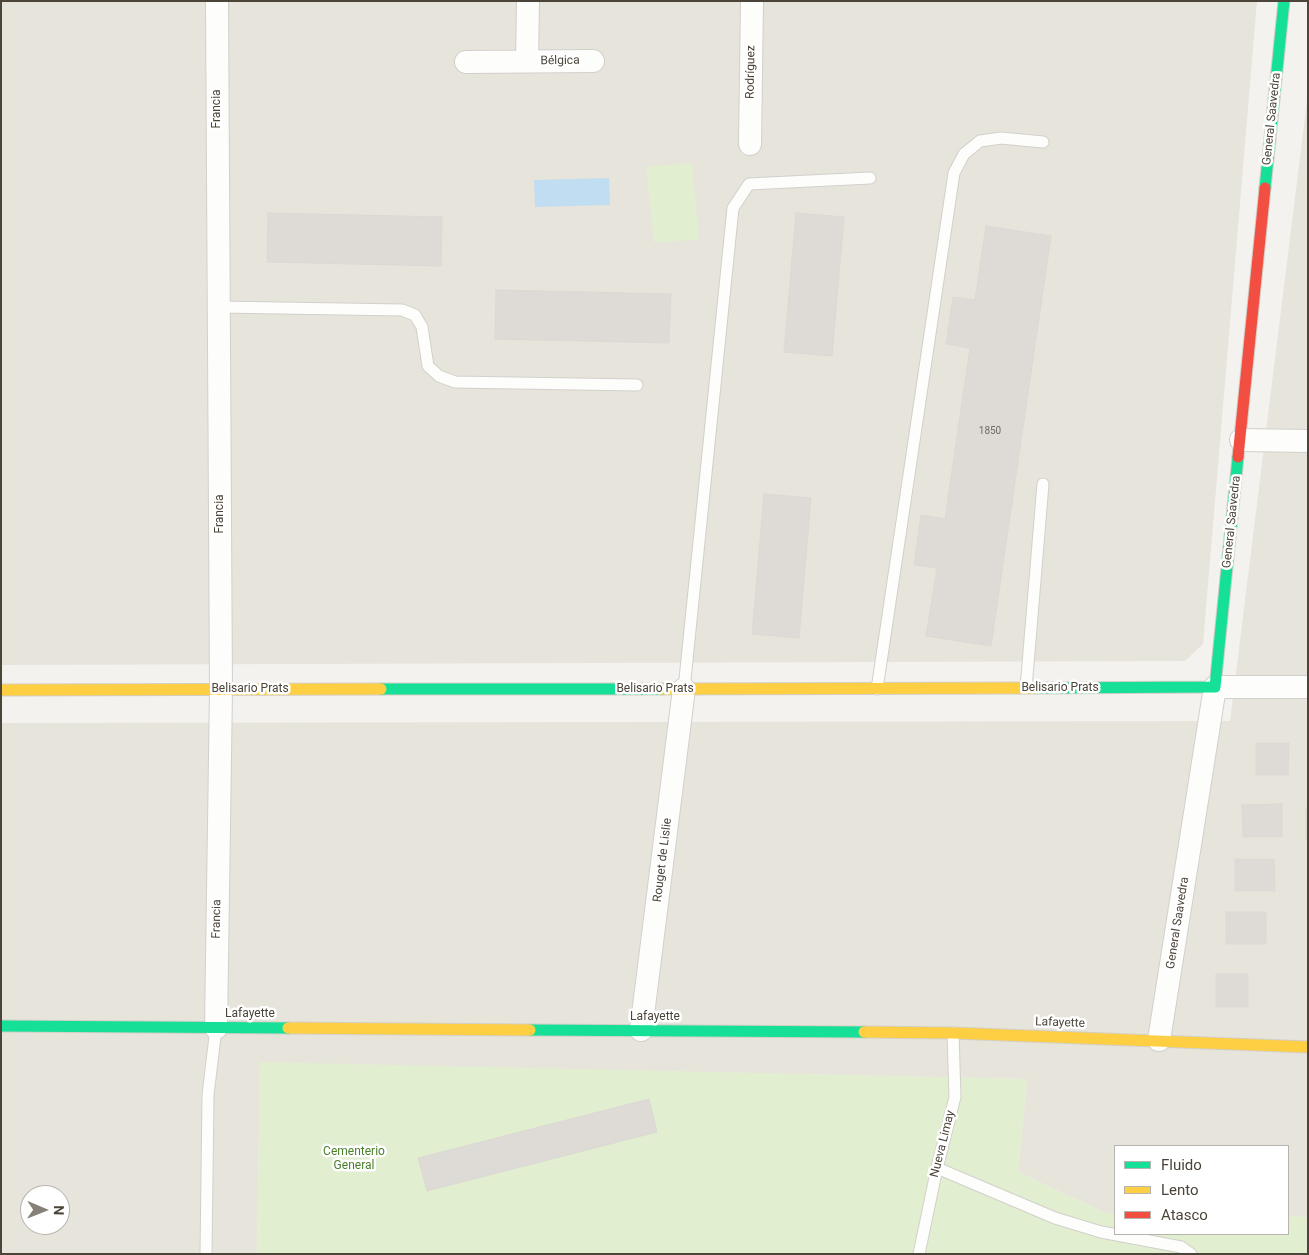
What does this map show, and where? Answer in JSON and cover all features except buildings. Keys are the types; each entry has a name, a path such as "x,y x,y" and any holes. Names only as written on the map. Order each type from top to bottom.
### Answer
{"street":[{"name":"Francia","path":"216,1028 221,689 217,1"},
{"name":"Bélgica","path":"527,61 528,1"},
{"name":"Rodríguez","path":"750,144 752,1"},
{"name":"General Saavedra","path":"1160,1040 1215,687 1284,1"},
{"name":"Bélgica","path":"466,62 593,60"},
{"path":"1240,440 1308,441"},
{"name":"Belisario Prats","path":"1,690 1308,687"},
{"name":"Rouget de Lislie","path":"641,1030 684,689"},
{"name":"Lafayette","path":"1,1026 953,1033 1308,1047"}],"lane":[{"path":"877,688 954,173 964,154 980,141 1001,138 1043,142"},
{"path":"684,689 733,208 750,184 870,178"},
{"path":"218,306 402,310 415,315 422,327 428,366 439,376 454,382 637,385"},
{"path":"1026,688 1043,484"},
{"path":"206,1254 208,1095 216,1028"},
{"name":"Nueva Limay","path":"919,1254 937,1168 955,1097 953,1033"},
{"path":"937,1168 1055,1218 1114,1234"},
{"path":"1117,1235 1181,1247 1190,1254"}],"shaded area":[{"path":"1,1 1257,1 1203,644 1185,661 1,665"},
{"path":"1308,93 1308,1217 1289,1216 1289,1145 1114,1145 1114,1213 1105,1213 1018,1172 1027,1079 260,1063 257,1254 1,1254 1,723 1230,721"}],"green space":[{"path":"692,163 699,239 654,243 646,167"},
{"name":"Cementerio General","path":"260,1062 1027,1079 1018,1172 1105,1213 1114,1213 1114,1235 1289,1235 1289,1216 1308,1217 1308,1254 257,1254"}],"water":[{"path":"609,178 610,205 535,207 534,180"}],"traffic: fast":[{"path":"1265,188 1284,1"},
{"path":"1035,688 1215,687 1238,457"},
{"path":"381,689 662,689"},
{"path":"1,1026 288,1028"},
{"path":"530,1030 864,1032"}],"traffic: slow":[{"path":"662,689 1035,688"},
{"path":"1,690 381,689"},
{"path":"288,1028 530,1030"},
{"path":"864,1032 953,1033 1308,1047"}],"traffic: jam":[{"path":"1238,457 1265,188"}]}
